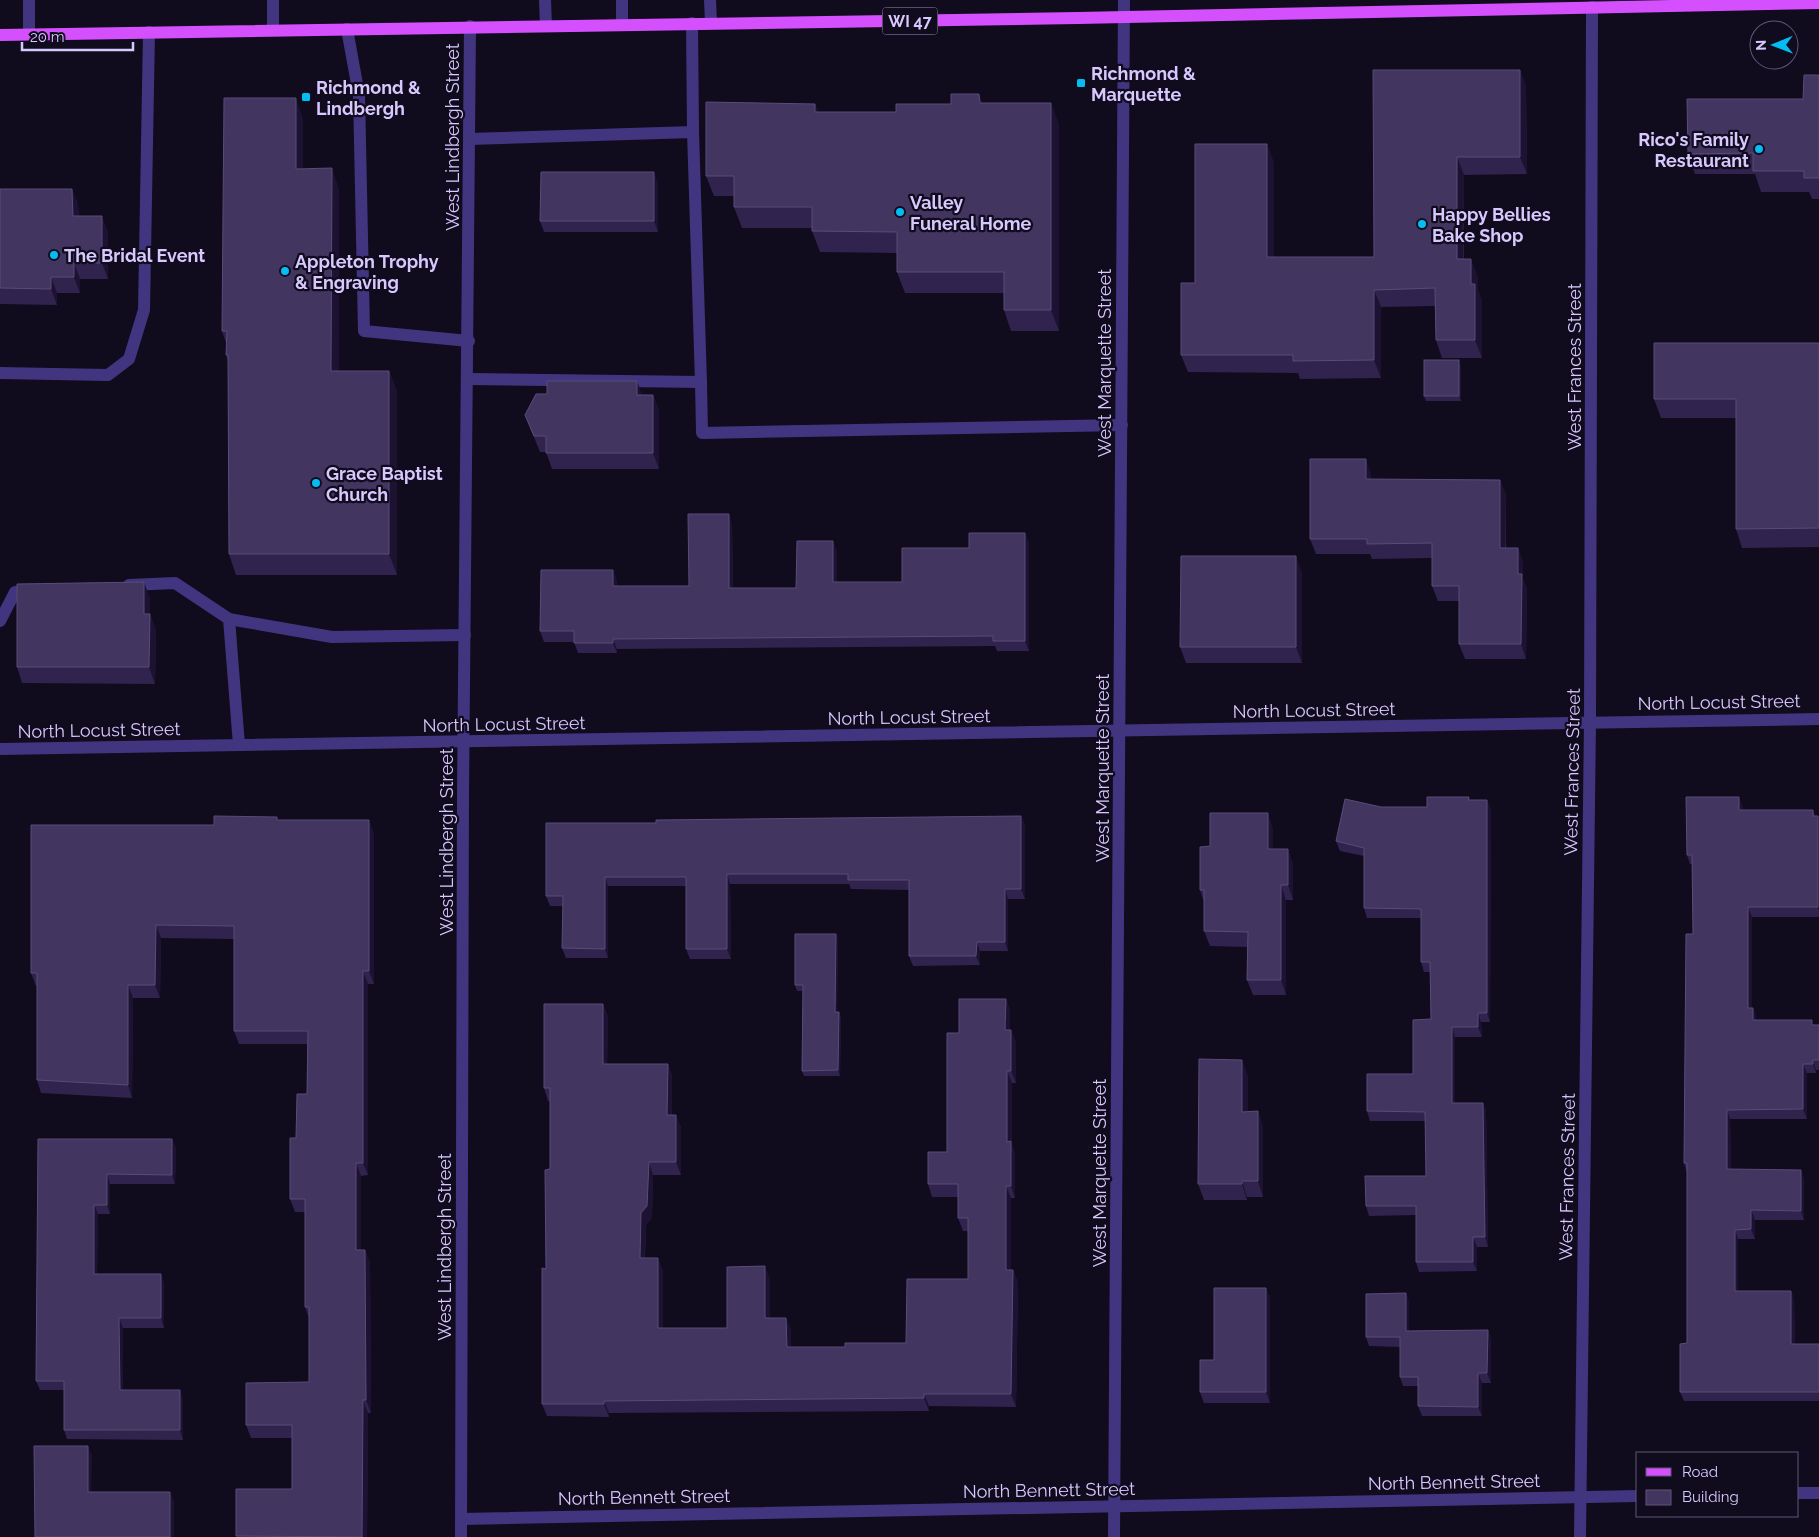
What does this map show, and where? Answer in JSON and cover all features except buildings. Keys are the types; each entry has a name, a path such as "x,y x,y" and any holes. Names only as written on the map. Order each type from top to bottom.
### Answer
{"main road":[{"name":"WI 47","path":"0,35 470,26 1124,18 1819,3"}],"street":[{"path":"29,0 29,34"},
{"path":"273,0 273,30"},
{"path":"545,0 546,26"},
{"path":"622,0 622,24"},
{"path":"710,0 711,23"},
{"name":"West Marquette Street","path":"1114,1537 1124,0"},
{"name":"West Frances Street","path":"1580,1537 1590,721 1592,7"},
{"path":"692,23 693,132 702,433 1122,424"},
{"name":"West Lindbergh Street","path":"461,1537 464,742 470,26"},
{"path":"347,28 359,95 364,331 468,341"},
{"path":"0,373 108,375 129,359 144,310 149,32"},
{"path":"469,139 693,132"},
{"path":"468,379 701,382"},
{"path":"119,586 175,582 230,619 332,638 465,635"},
{"path":"0,621 15,592 44,590"},
{"path":"230,619 239,745"},
{"name":"North Locust Street","path":"0,748 1120,732 1590,721 1819,719"},
{"path":"1799,1493 1819,1493"},
{"name":"North Bennett Street","path":"461,1518 1636,1496"}],"place":[{"name":"Richmond & Marquette","path":"1081,83"},
{"name":"Richmond & Lindbergh","path":"306,97"},
{"name":"Rico's Family Restaurant","path":"1759,149"},
{"name":"Valley Funeral Home","path":"900,212"},
{"name":"Happy Bellies Bake Shop","path":"1422,224"},
{"name":"The Bridal Event","path":"54,255"},
{"name":"Appleton Trophy & Engraving","path":"285,271"},
{"name":"Grace Baptist Church","path":"316,483"}]}
